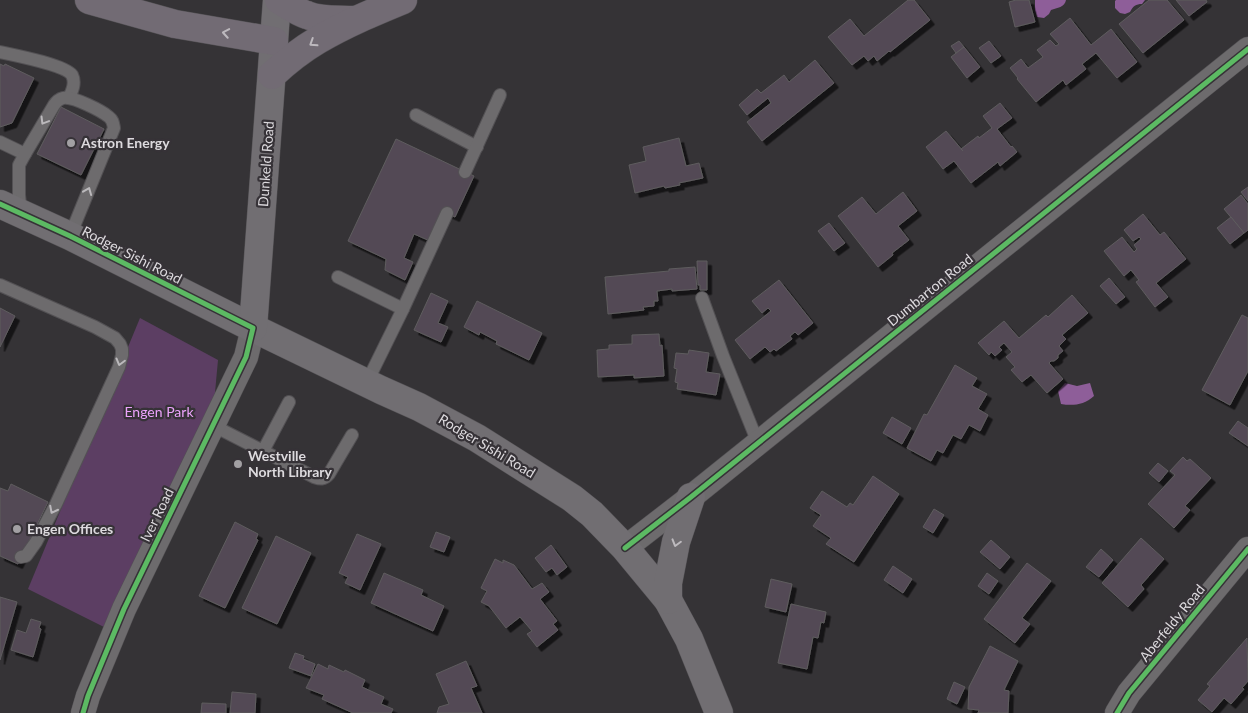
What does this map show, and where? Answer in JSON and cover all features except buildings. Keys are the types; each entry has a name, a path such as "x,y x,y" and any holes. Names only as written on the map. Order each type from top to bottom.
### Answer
{"highway":[{"path":"88,0 175,24 274,41"},
{"path":"278,0 309,16 356,20"},
{"path":"272,75 317,40 356,20 403,0"}],"main road":[{"name":"Dunkeld Road","path":"253,328 278,0"},
{"name":"Rodger Sishi Road","path":"10,209 70,236 253,328 419,407 469,434 572,498 592,514 625,548 668,600 689,639 719,713"},
{"path":"668,600 668,584 676,542 692,497"}],"street":[{"name":"Dumbarton Road","path":"625,548 692,497 1248,49"},
{"name":"Iver Road","path":"83,713 88,696 124,609 246,357 253,328"},
{"name":"Aberfeldy Road","path":"1117,713 1129,694 1240,569 1248,549"}],"lane":[{"path":"0,52 67,70 74,80 69,98"},
{"path":"465,172 500,95"},
{"path":"10,209 19,195 19,165 54,105 64,98 86,104 107,116 113,122 114,128 70,236"},
{"path":"416,115 477,147"},
{"path":"0,142 25,154"},
{"path":"367,382 447,213"},
{"path":"338,277 403,309"},
{"path":"0,285 96,328 115,338 122,349 119,367 56,504 36,542 26,556 21,557"},
{"path":"702,298 722,356 758,443"},
{"path":"263,451 289,402"},
{"path":"212,425 314,477 322,479 329,474 352,435"}],"green space":[{"name":"Engen Park","path":"140,318 218,360 212,425 114,632 28,589"}],"shaded area":[{"path":"1035,0 1066,0 1062,6 1051,10 1044,18 1037,17"},
{"path":"1116,0 1145,0 1142,4 1138,4 1125,14 1120,13 1115,8"},
{"path":"1065,383 1077,386 1090,383 1094,396 1078,404 1061,404 1058,391"}],"cycle path":[{"path":"625,548 1248,49"},
{"path":"0,204 70,236 253,328 246,357 124,609 88,696 83,713"},
{"path":"1117,713 1129,693 1248,549"}],"place":[{"name":"Astron Energy","path":"71,143"},
{"name":"Westville North Library","path":"238,464"},
{"name":"Engen Offices","path":"17,529"}]}
